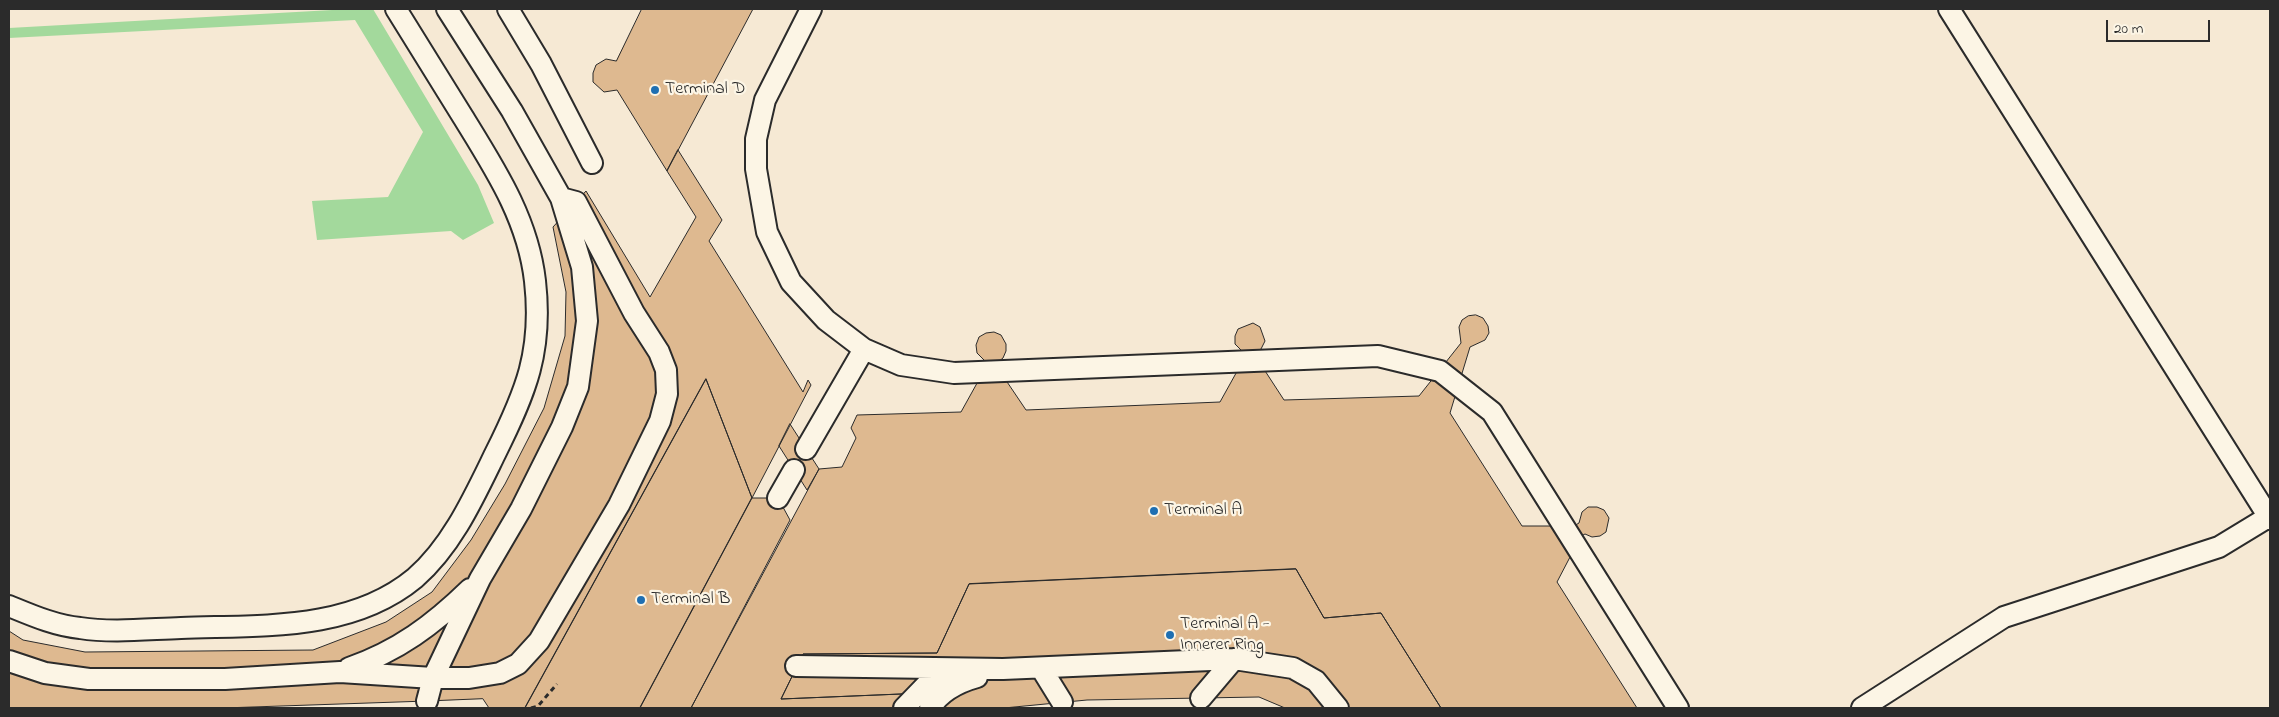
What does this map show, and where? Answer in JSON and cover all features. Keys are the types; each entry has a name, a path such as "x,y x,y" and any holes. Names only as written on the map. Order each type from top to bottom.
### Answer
{"lane":[{"path":"9,606 79,628 158,628 307,622 350,613 383,599 415,578 444,545 485,475 517,410 529,379 537,328 535,279 528,240 506,186 396,9"},
{"path":"427,701 433,678 480,579 521,509 562,427 578,387 587,321 586,292 582,267 561,198 512,110 446,9"},
{"path":"508,9 541,64 592,163"},
{"path":"811,9 765,100 756,139 756,169 767,232 791,282 826,320 864,349 901,365 954,373 1378,356 1440,371 1492,412 1678,708"},
{"path":"1862,708 2004,617 2219,547 2270,517 1950,9"},
{"path":"9,661 45,672 89,679 225,679 340,672 433,678 482,677 500,673 518,664 539,641 619,505 660,421 667,394 666,370 659,352 634,313 576,202 561,198"},
{"path":"806,449 864,349"},
{"path":"778,498 794,470"},
{"path":"340,672 377,658 438,620 480,579"},
{"path":"1201,698 1234,659"},
{"path":"796,666 1003,669 1234,659 1293,668 1316,680 1338,708"},
{"path":"1041,668 1062,702"},
{"path":"904,708 936,674 1003,669"},
{"path":"930,708 934,701 960,682 1003,669"}],"path":[{"path":"531,708 538,706 556,684"}],"green space":[{"path":"373,9 478,185 494,223 463,240 451,231 317,240 312,201 388,197 423,132 355,20 9,38 9,28"}],"building":[{"name":"Terminal D","path":"642,9 753,9 667,171 617,90 604,92 593,82 593,73 596,65 606,59 616,61"},
{"path":"678,150 722,220 709,241 803,392 808,380 811,385 752,498 706,379 525,708 9,708 9,631 23,640 85,652 313,650 386,622 432,592 471,540 505,484 544,408 565,336 566,292 553,227 586,191 650,297 696,217 667,171"},
{"name":"Terminal A","path":"1476,315 1483,318 1488,326 1489,333 1485,340 1470,347 1450,413 1522,526 1574,526 1579,523 1582,512 1588,507 1597,507 1604,510 1609,518 1606,532 1600,536 1592,537 1585,534 1581,536 1557,582 1637,708 1441,708 1381,613 1324,618 1296,569 969,584 937,653 803,654 781,699 925,693 916,708 691,708 819,469 842,467 856,438 851,428 857,415 961,412 986,367 986,362 977,353 976,345 979,337 986,333 994,332 1001,335 1006,344 1006,351 1003,358 998,362 997,367 1026,410 1220,402 1245,357 1244,353 1235,344 1235,336 1238,329 1253,323 1260,327 1265,341 1261,349 1256,353 1256,357 1284,400 1419,396 1461,343 1459,327 1462,320 1468,316"},
{"name":"Terminal B","path":"706,379 752,498 640,708 525,708"},
{"path":"790,424 819,469 807,490 779,446"},
{"path":"752,498 778,498 790,520 691,708 640,708"},
{"name":"Terminal A - Innerer Ring","path":"1296,569 1324,618 1381,613 1441,708 1285,708 1259,697 1087,700 1004,708 916,708 925,693 781,699 803,654 937,653 969,584"},
{"path":"483,699 489,708 223,708 427,701"}],"place":[{"name":"Terminal D","path":"655,90"},
{"name":"Terminal A","path":"1154,511"},
{"name":"Terminal B","path":"641,600"},
{"name":"Terminal A - Innerer Ring","path":"1170,635"}]}
